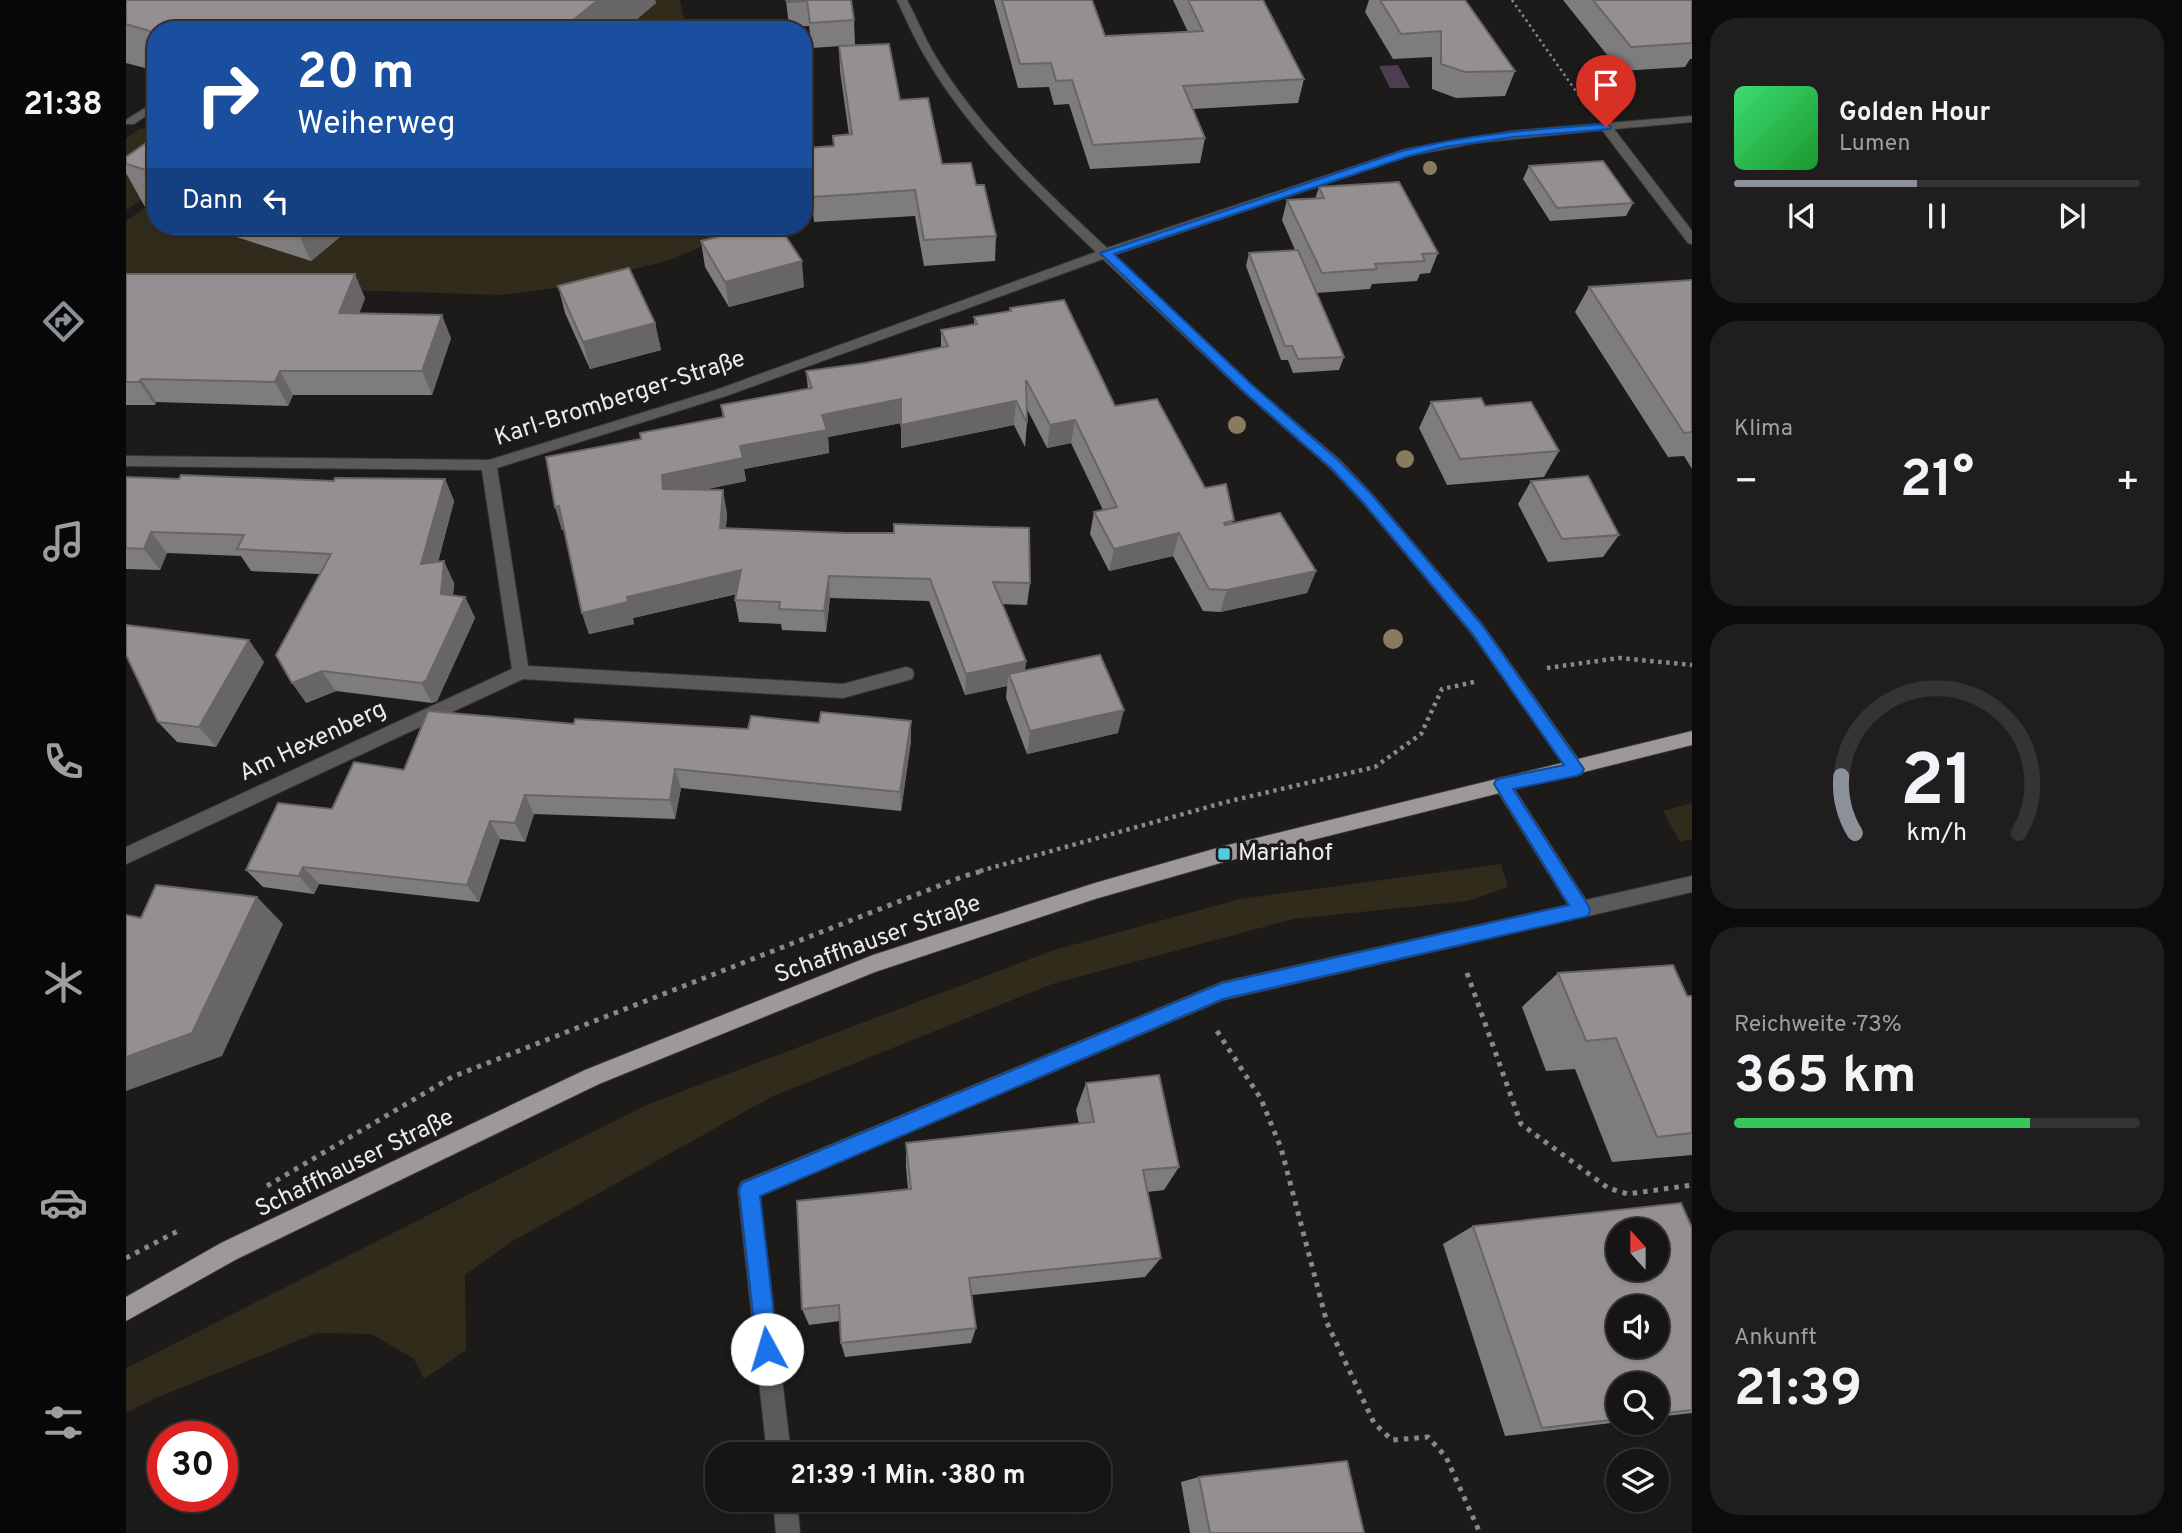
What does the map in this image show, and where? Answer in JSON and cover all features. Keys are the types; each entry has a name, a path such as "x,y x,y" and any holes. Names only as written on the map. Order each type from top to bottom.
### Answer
{"main road":[{"name":"Schaffhauser Straße","path":"126,1310 229,1251 592,1077 873,964 1094,891 1211,857 1502,784 1576,769 1692,738"}],"street":[{"path":"902,0 931,58 976,120 1042,194 1247,387 1336,465 1368,499 1477,629 1576,769"},
{"path":"130,122 147,110"},
{"name":"Karl-Bromberger-Straße","path":"126,461 489,465 721,393 1106,253 1406,153 1445,144 1514,134 1692,119"},
{"path":"1606,127 1692,240"},
{"path":"489,465 521,672"},
{"name":"Am Hexenberg","path":"126,856 521,672 843,691 906,674"},
{"path":"1502,784 1581,910"},
{"path":"778,1442 749,1190 1222,991 1692,884"},
{"path":"786,1512 788,1533"}],"path":[{"path":"1512,0 1593,115 1606,127"},
{"path":"1454,939 1521,1124 1608,1188 1628,1194 1692,1185"},
{"path":"1198,1001 1261,1099 1281,1148 1327,1323 1374,1423 1392,1440 1427,1437 1446,1457 1480,1533"}],"shaded area":[{"path":"449,0 680,0 684,21 422,21"},
{"path":"1398,65 1410,88 1390,88 1379,66"},
{"path":"141,128 147,130 147,196 126,210 126,138"},
{"path":"147,206 147,235 729,235 670,260 562,287 501,295 126,283 126,221"},
{"path":"1692,803 1692,839 1680,842 1663,811"},
{"path":"1501,864 1508,887 1468,901 1293,919 1052,984 773,1096 511,1242 465,1275 466,1350 424,1379 414,1359 372,1334 316,1333 156,1398 126,1413 126,1368 646,1105 1054,950 1240,899"}],"building":[{"path":"126,0 598,0 572,21 147,21 147,30 126,24"},
{"path":"786,0 851,0 854,20 812,23 807,1"},
{"path":"1002,0 1092,0 1105,36 1203,31 1188,0 1263,0 1304,79 1183,86 1205,138 1093,145 1072,80 1056,81 1051,63 1020,64"},
{"path":"1380,0 1465,0 1515,71 1465,72 1441,64 1441,31 1401,34"},
{"path":"1593,0 1692,0 1692,43 1631,47"},
{"path":"889,44 900,100 928,98 942,164 971,163 976,185 984,185 996,236 924,240 915,190 813,197 812,148 834,146 833,136 852,134 839,46"},
{"path":"147,142 147,170 126,164 126,157"},
{"path":"1603,161 1633,203 1557,208 1529,166"},
{"path":"1399,182 1438,253 1422,254 1425,261 1375,264 1377,269 1322,273 1287,200 1324,198 1319,187"},
{"path":"716,235 785,235 802,261 725,282 701,241 717,237"},
{"path":"1298,250 1344,357 1298,359 1292,346 1285,346 1249,253"},
{"path":"629,268 655,323 583,342 558,286"},
{"path":"126,274 355,274 339,313 442,315 422,371 280,371 275,382 141,379 139,382 126,382"},
{"path":"1692,280 1692,432 1684,433 1589,287"},
{"path":"1064,300 1115,406 1157,399 1205,488 1226,484 1234,520 1224,523 1225,525 1280,513 1316,571 1227,590 1209,589 1179,533 1114,549 1094,512 1117,507 1075,420 1050,425 1026,380 1027,423 1016,401 901,425 901,399 822,415 827,430 740,446 743,458 662,475 663,489 723,490 720,528 894,533 894,524 1029,528 1030,583 993,582 1026,661 966,674 930,579 829,576 824,611 779,609 780,602 735,600 741,570 627,597 628,602 582,613 559,506 555,507 546,457 641,439 640,433 724,417 721,405 812,388 806,371 865,363 948,346 941,330 977,324 974,317 1011,311 1010,308"},
{"path":"1481,398 1485,406 1531,402 1559,451 1460,459 1431,402"},
{"path":"181,475 334,481 335,478 445,479 421,564 444,561 441,594 465,597 426,681 421,683 322,671 292,683 276,655 331,554 237,549 244,535 151,532 144,549 126,548 126,477 179,479"},
{"path":"1588,476 1619,535 1562,539 1531,481"},
{"path":"126,625 249,640 199,727 158,722 126,655"},
{"path":"1100,655 1124,710 1030,731 1009,674"},
{"path":"428,711 574,724 575,719 748,729 751,716 819,723 821,712 911,721 900,792 675,769 670,800 525,795 515,823 490,821 467,885 303,867 299,876 246,870 278,803 332,809 354,762 404,770"},
{"path":"156,885 257,897 192,1033 126,1057 126,915 141,918"},
{"path":"1673,965 1687,996 1692,996 1692,1133 1657,1137 1616,1038 1586,1041 1558,973"},
{"path":"1159,1075 1179,1167 1143,1170 1161,1258 969,1278 976,1328 841,1343 839,1305 802,1309 797,1201 911,1189 906,1143 1094,1122 1086,1083"},
{"path":"1681,1203 1692,1228 1692,1410 1669,1413 1669,1372 1606,1372 1606,1421 1542,1428 1473,1226"},
{"path":"1347,1461 1364,1533 1210,1533 1199,1477"}],"place":[{"name":"Mariahof","path":"1224,854"}],"route":[{"path":"767,1349 749,1190 1222,991 1581,910 1502,784 1576,769 1477,629 1336,465 1247,387 1106,253 1406,153 1445,144 1514,134 1606,127"}]}
